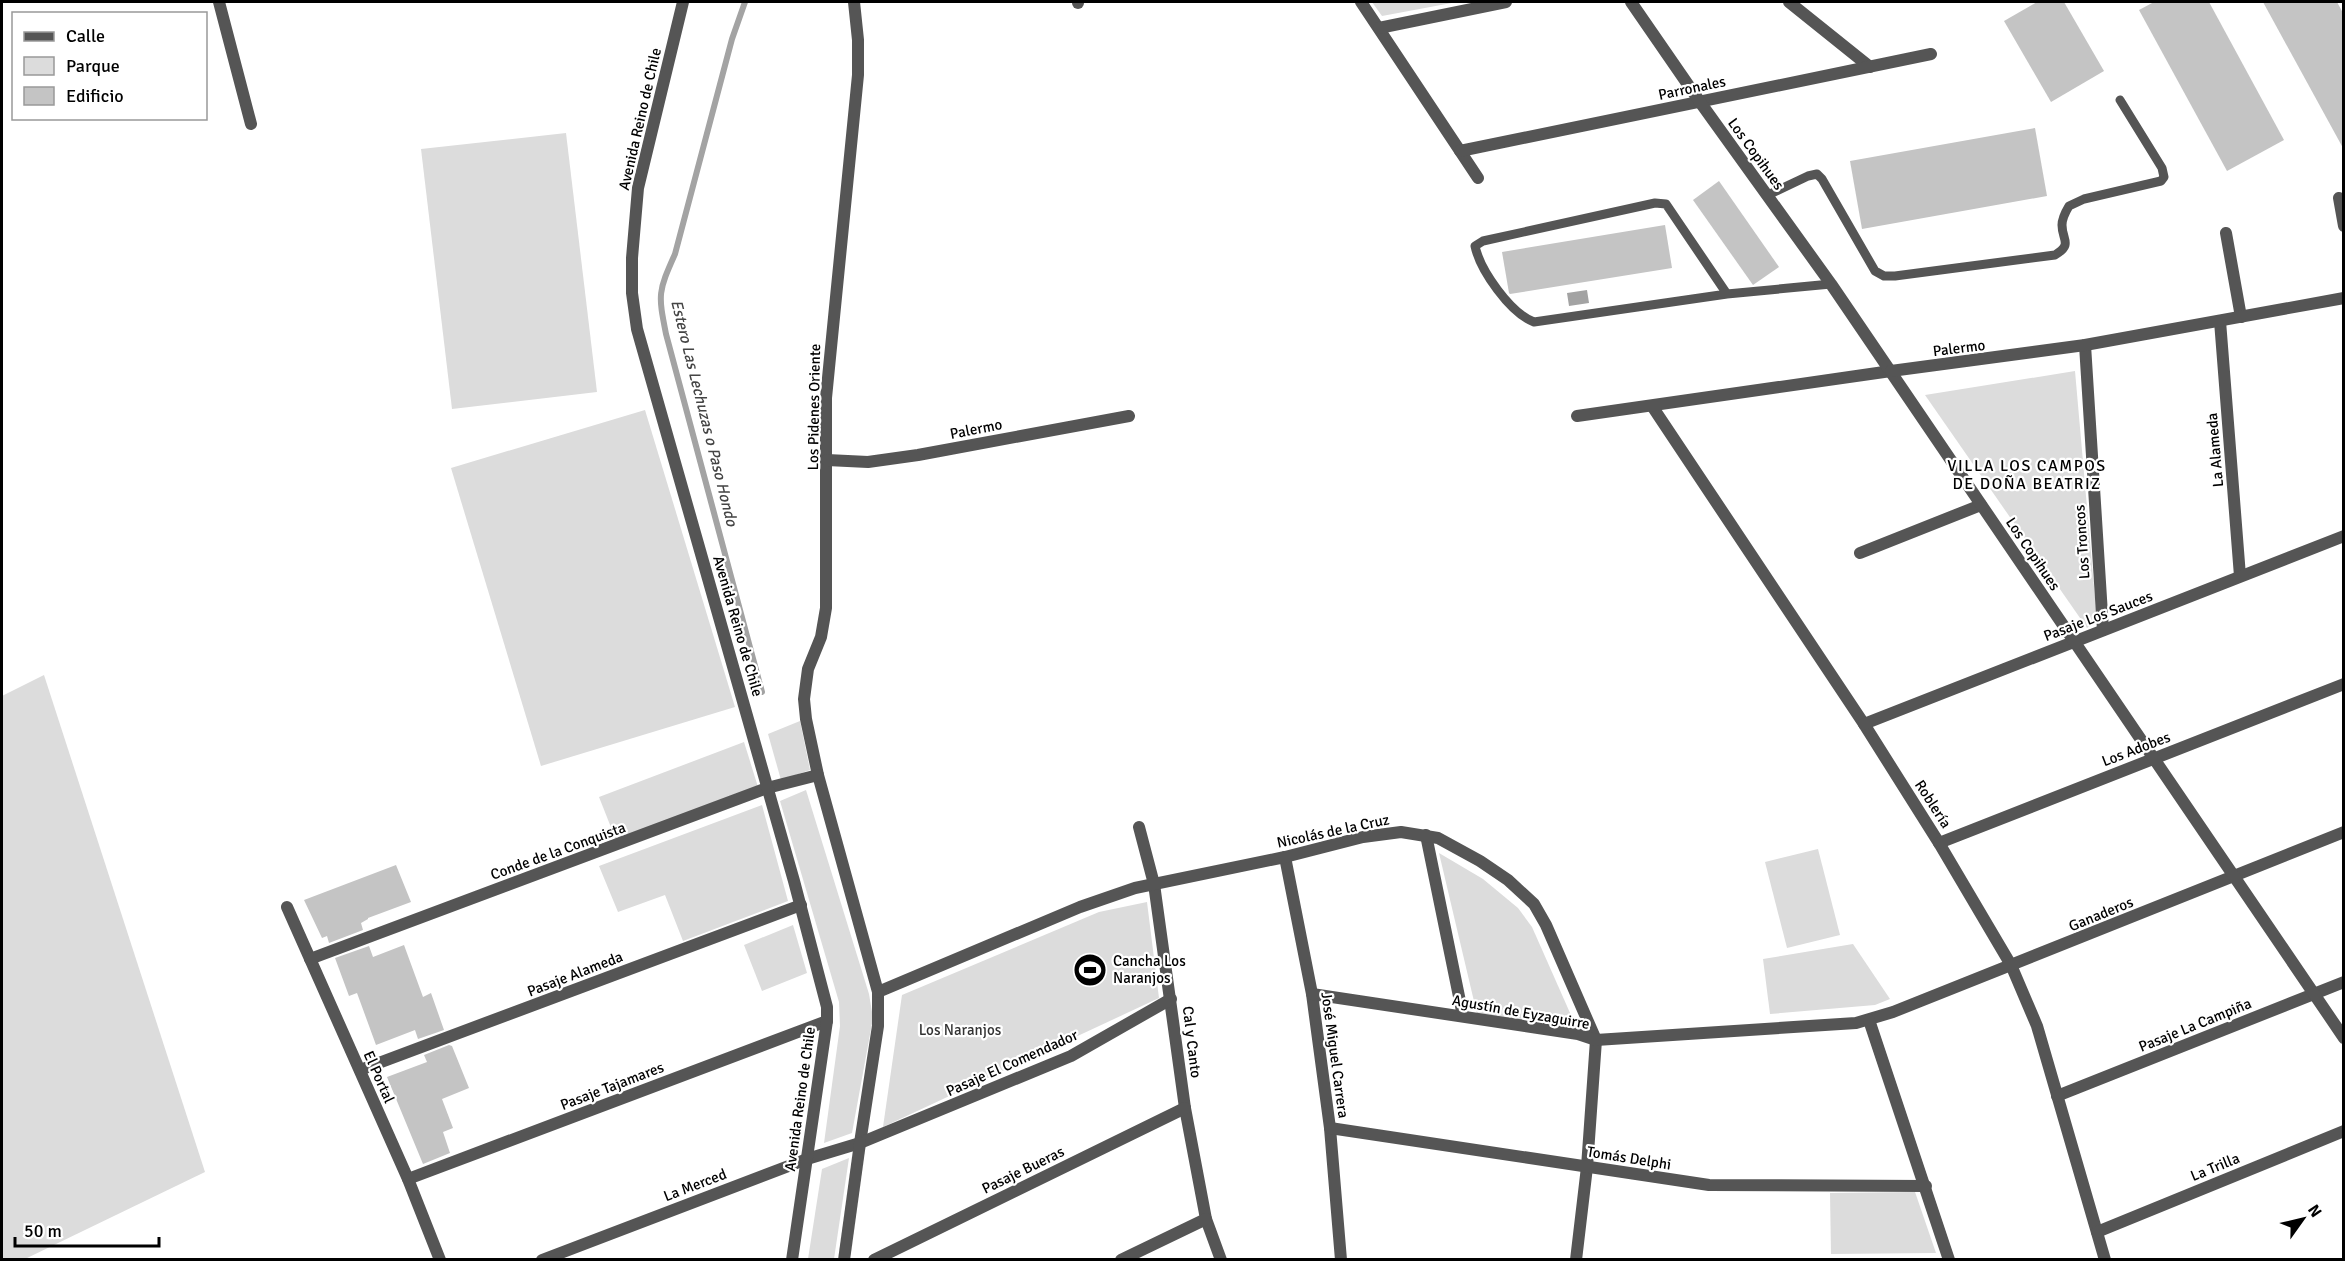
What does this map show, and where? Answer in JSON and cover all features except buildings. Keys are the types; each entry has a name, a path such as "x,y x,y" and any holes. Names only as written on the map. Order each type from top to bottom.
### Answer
{"street":[{"path":"219,2 251,124"},
{"name":"Avenida Reino de Chile","path":"683,2 638,188 632,258 632,293 638,329 823,990 827,1021 792,1260"},
{"name":"Los Pidenes Oriente","path":"818,775 804,699 808,669 821,637 826,608 826,398 858,75 858,40 854,2"},
{"path":"1361,2 1478,177"},
{"path":"1379,28 1506,2"},
{"name":"Los Copihues","path":"1631,2 1891,371 2343,1038"},
{"path":"1789,2 1870,67"},
{"name":"Parronales","path":"1460,151 1931,54"},
{"path":"2339,198 2343,226"},
{"path":"2226,232 2241,317"},
{"name":"Palermo","path":"1577,416 2085,345 2343,298"},
{"name":"La Alameda","path":"2220,321 2240,576"},
{"name":"Los Troncos","path":"2085,345 2103,630"},
{"name":"Roblería","path":"1652,406 1863,724 1939,843 2011,965 2037,1026 2105,1260"},
{"name":"Palermo","path":"827,460 868,462 918,455 1129,416"},
{"path":"1860,553 1981,505"},
{"name":"Pasaje Los Sauces","path":"1863,724 2343,536"},
{"name":"Los Adobes","path":"1939,843 2343,684"},
{"path":"818,775 878,992 878,1026 844,1260"},
{"name":"Conde de la Conquista","path":"310,958 595,854 767,788 818,775"},
{"name":"Cal y Canto","path":"1139,827 1154,884 1185,1108 1206,1219 1221,1260"},
{"name":"Nicolás de la Cruz","path":"878,992 1080,907 1154,884 1363,837 1401,832 1426,834 1438,838 1480,861 1508,880 1534,904 1546,924 1596,1040 1587,1167 1576,1260"},
{"name":"Ganaderos","path":"1869,1020 2343,832"},
{"path":"1426,834 1463,1017"},
{"name":"José Miguel Carrera","path":"1285,856 1312,994 1330,1128 1341,1260"},
{"name":"Pasaje Alameda","path":"360,1070 801,905"},
{"name":"El Portal","path":"287,907 408,1179 440,1260"},
{"name":"Pasaje La Campiña","path":"2057,1096 2343,982"},
{"name":"Agustín de Eyzaguirre","path":"1312,994 1578,1034 1596,1040 1807,1028 1869,1020"},
{"name":"Pasaje El Comendador","path":"860,1143 1071,1056 1171,999"},
{"path":"1869,1020 1949,1260"},
{"name":"Pasaje Tajamares","path":"408,1179 827,1021"},
{"name":"Pasaje Bueras","path":"874,1260 1185,1108"},
{"name":"Tomás Delphi","path":"1330,1128 1709,1185 1926,1186"},
{"name":"La Trilla","path":"2097,1232 2343,1131"},
{"name":"La Merced","path":"542,1260 807,1159 860,1143"},
{"path":"1121,1260 1206,1219"}],"lane":[{"path":"1768,195 1817,174 1875,271 1884,276 2055,255 2063,250 2066,243 2062,224 2069,206 2084,200 2161,181 2164,177 2162,168 2120,100"},
{"path":"1727,294 1666,204 1655,203 1483,241 1475,246 1478,259 1510,306 1524,318 1534,322 1727,294 1831,284"}],"green space":[{"path":"1372,2 1457,2 1382,16"},
{"path":"566,133 597,392 452,409 421,149"},
{"path":"2075,371 2097,621 2087,628 1925,395"},
{"path":"645,410 735,707 541,766 451,468"},
{"path":"44,675 205,1172 25,1259 2,1259 2,696"},
{"path":"800,721 810,770 781,780 768,734"},
{"path":"744,742 758,787 616,840 599,797"},
{"path":"806,790 869,994 873,1018 852,1133 824,1143 840,1026 839,1002 780,801"},
{"path":"762,805 788,901 683,941 665,895 618,912 599,866"},
{"path":"1818,849 1840,935 1787,948 1765,862"},
{"path":"1439,853 1483,879 1518,908 1532,927 1578,1031 1477,1014"},
{"name":"Los Naranjos","path":"1147,902 1159,998 883,1127 902,995 1099,912"},
{"path":"793,925 807,973 762,991 744,945"},
{"path":"1853,944 1890,999 1875,1005 1770,1014 1763,959"},
{"path":"849,1158 834,1259 808,1259 822,1169"},
{"path":"1915,1192 1936,1253 1831,1254 1830,1193"}],"shaded area":[{"path":"1587,290 1589,303 1569,306 1567,293"}],"waterway":[{"name":"Estero Las Lechuzas o Paso Hondo","path":"745,2 732,39 675,254 665,277 661,301 666,334 762,692"}],"place":[{"name":"Cancha Los Naranjos","path":"1090,970"}],"district":[{"name":"VILLA LOS CAMPOS DE DOÑA BEATRIZ","path":"2027,475"}]}
